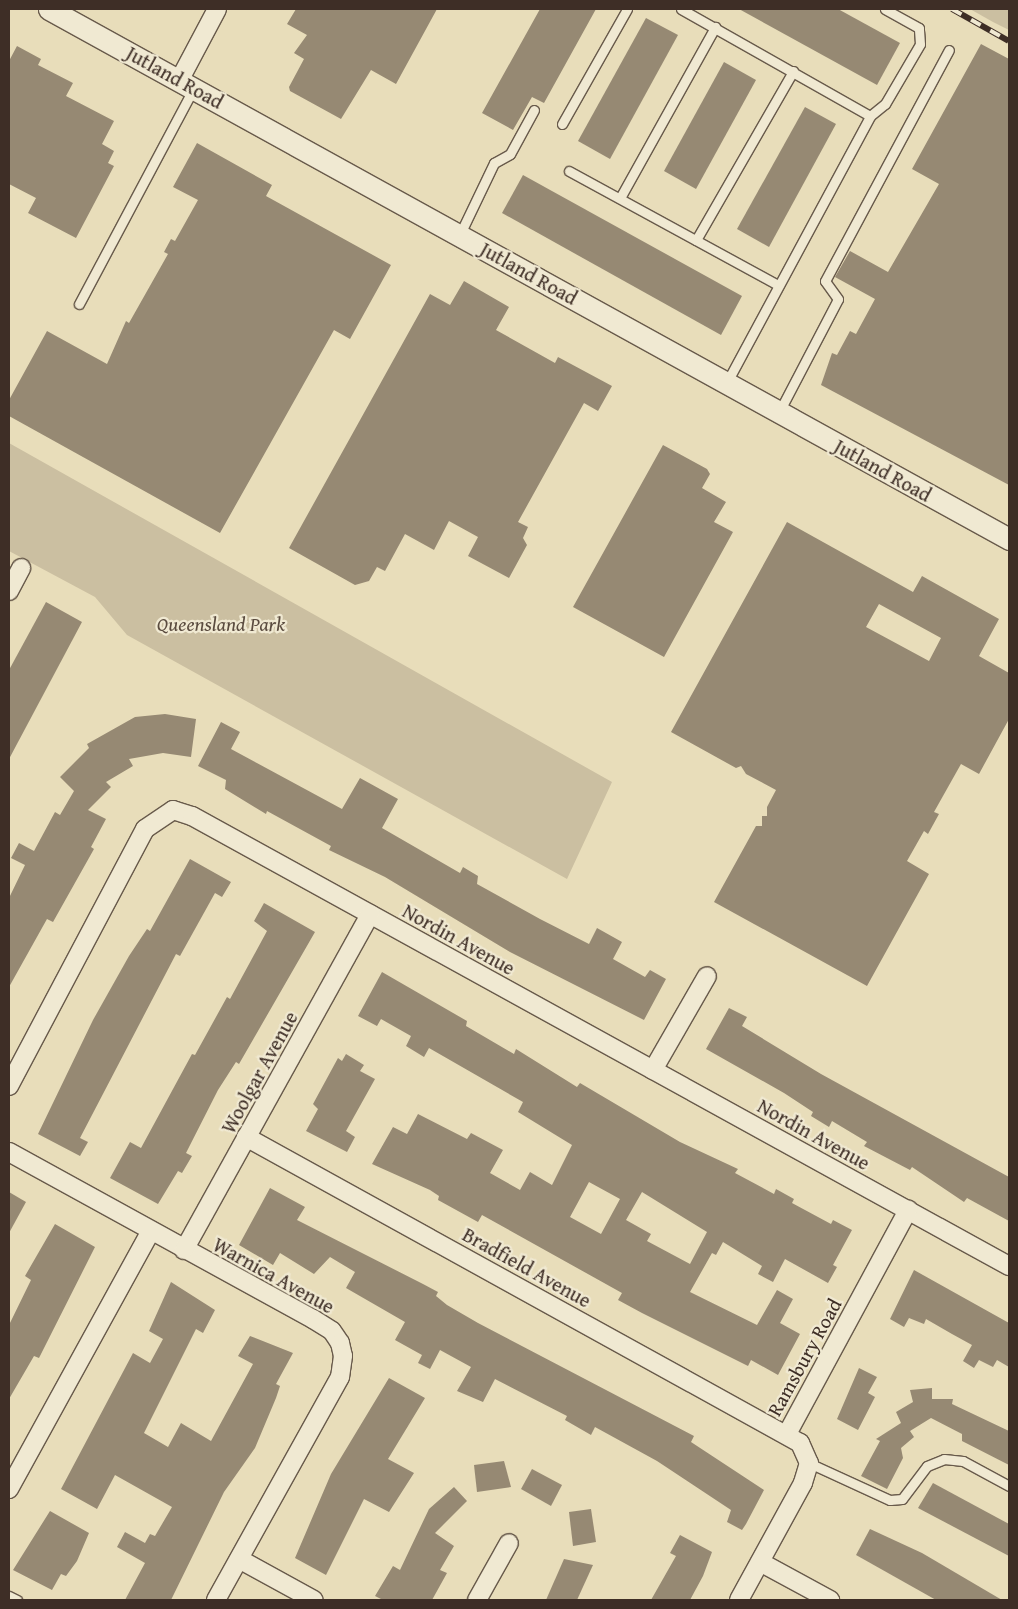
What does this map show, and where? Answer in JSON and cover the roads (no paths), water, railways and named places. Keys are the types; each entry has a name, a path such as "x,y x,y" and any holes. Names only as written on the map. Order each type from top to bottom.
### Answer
{"street":[{"name":"Jutland Road","path":"49,9 187,83 1009,539"},
{"path":"187,83 217,9"},
{"path":"9,591 22,568"},
{"name":"Nordin Avenue","path":"9,1086 145,829 165,813 185,812 1009,1266"},
{"name":"Woolgar Avenue","path":"184,1250 370,914"},
{"path":"654,1070 707,976"},
{"name":"Bradfield Avenue","path":"246,1137 787,1434"},
{"name":"Warnica Avenue","path":"9,1152 326,1327 340,1343 343,1356 340,1377 216,1600"},
{"name":"Ramsbury Road","path":"809,1464 802,1446 787,1434 908,1210"},
{"path":"9,1489 151,1231"},
{"path":"739,1600 803,1483 809,1464"},
{"path":"477,1600 509,1543"},
{"path":"239,1559 314,1600"},
{"path":"760,1562 830,1600"}],"lane":[{"path":"562,124 627,9"},
{"path":"681,9 870,116"},
{"path":"727,382 870,116 885,104 920,44 919,28 885,9"},
{"path":"620,198 715,28"},
{"path":"779,412 838,299 825,281 949,50"},
{"path":"696,240 793,71"},
{"path":"79,304 187,83"},
{"path":"460,234 494,163 510,154 534,110"},
{"path":"570,171 778,285"},
{"path":"809,1464 890,1500 902,1499 926,1466 944,1459 963,1461 1009,1486"},
{"path":"9,1596 17,1600"}],"railway":[{"path":"952,9 1009,41"}],"park label":[{"name":"Queensland Park","path":"221,623"}]}
